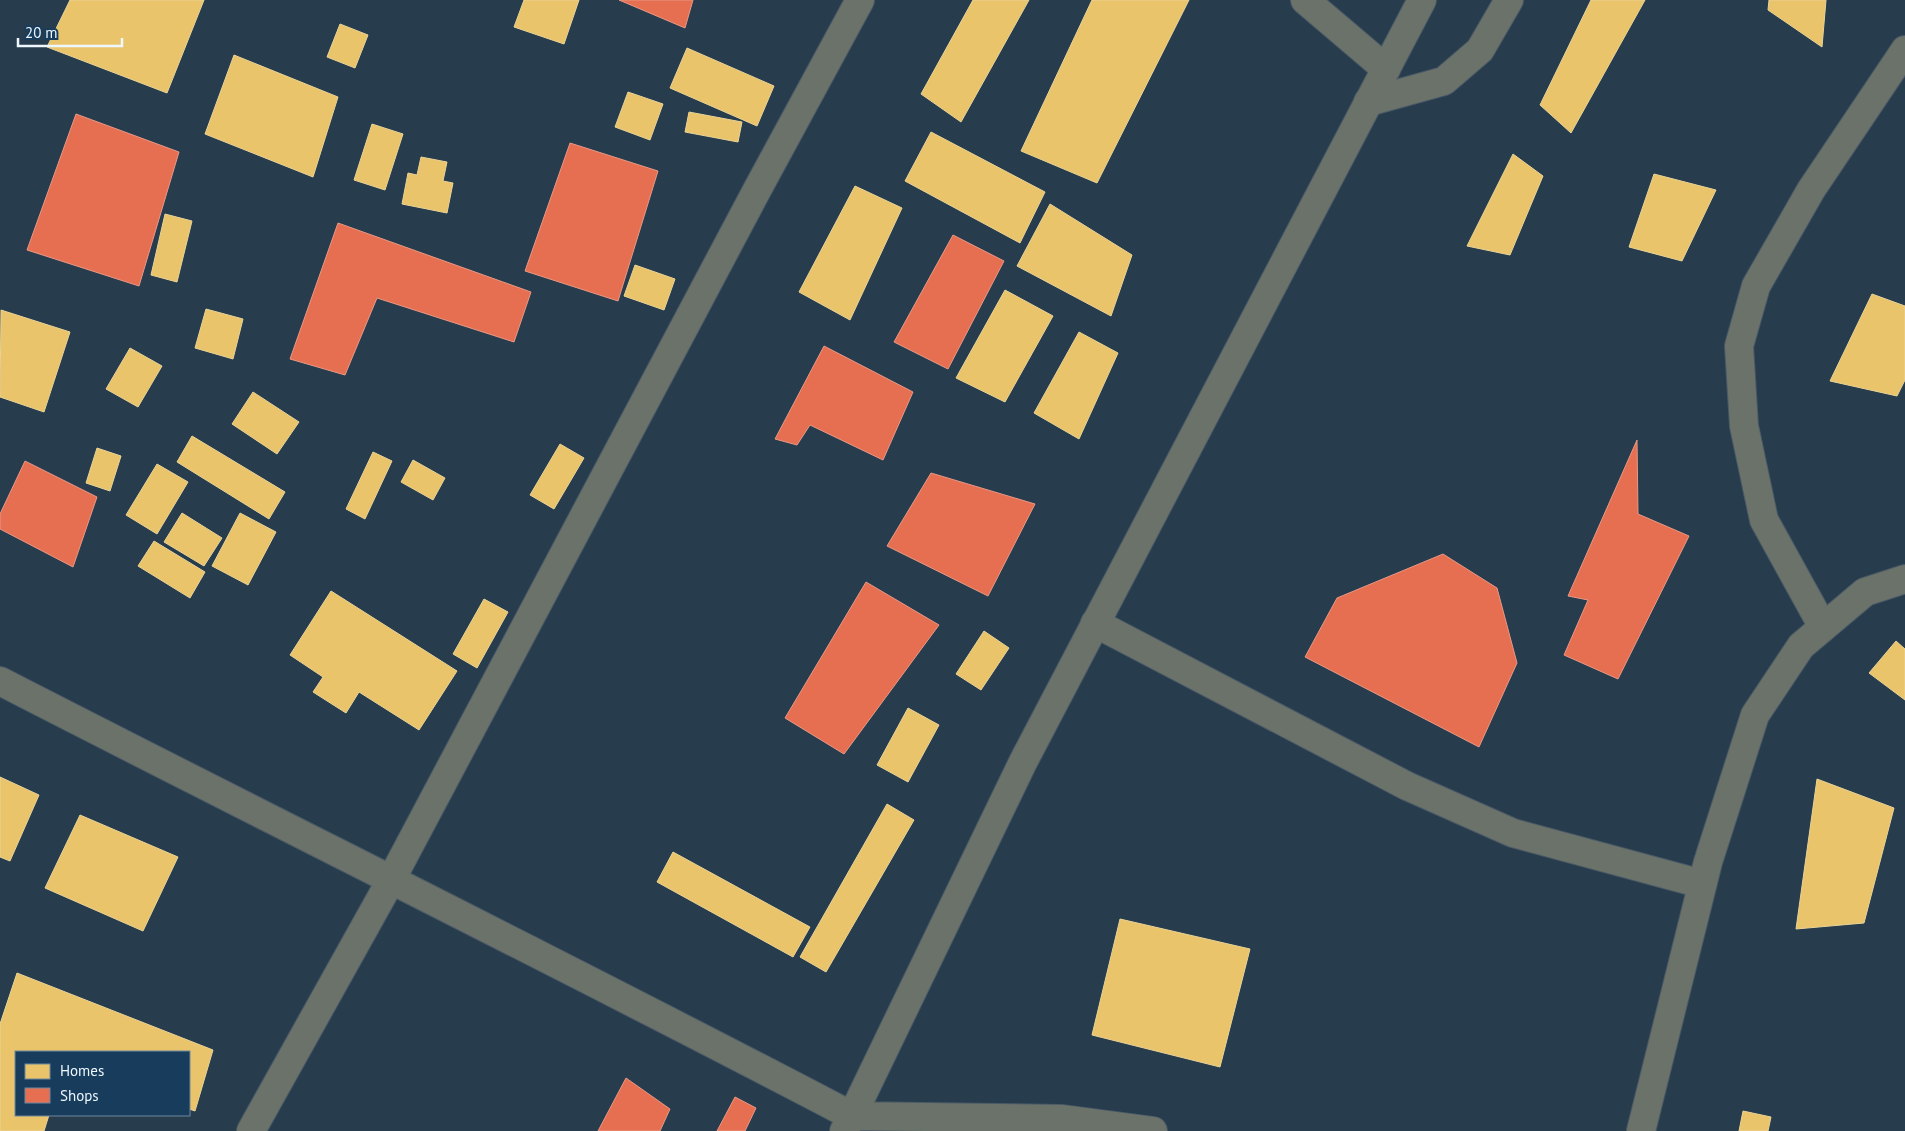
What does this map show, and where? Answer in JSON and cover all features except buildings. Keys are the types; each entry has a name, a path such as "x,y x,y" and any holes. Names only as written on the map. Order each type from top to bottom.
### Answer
{"street":[{"path":"251,1131 391,880 756,190 860,0"},
{"path":"1306,0 1386,69"},
{"path":"848,1124 1023,762 1422,0"},
{"path":"1368,102 1444,81 1480,50 1509,0"},
{"path":"1824,627 1764,520 1744,426 1739,346 1756,286 1811,190 1905,50"},
{"path":"1641,1131 1702,884 1754,715 1801,646 1865,592 1905,580"},
{"path":"1095,623 1407,786 1513,833 1702,884"},
{"path":"0,681 604,986 848,1124 1062,1119 1153,1131"}]}
